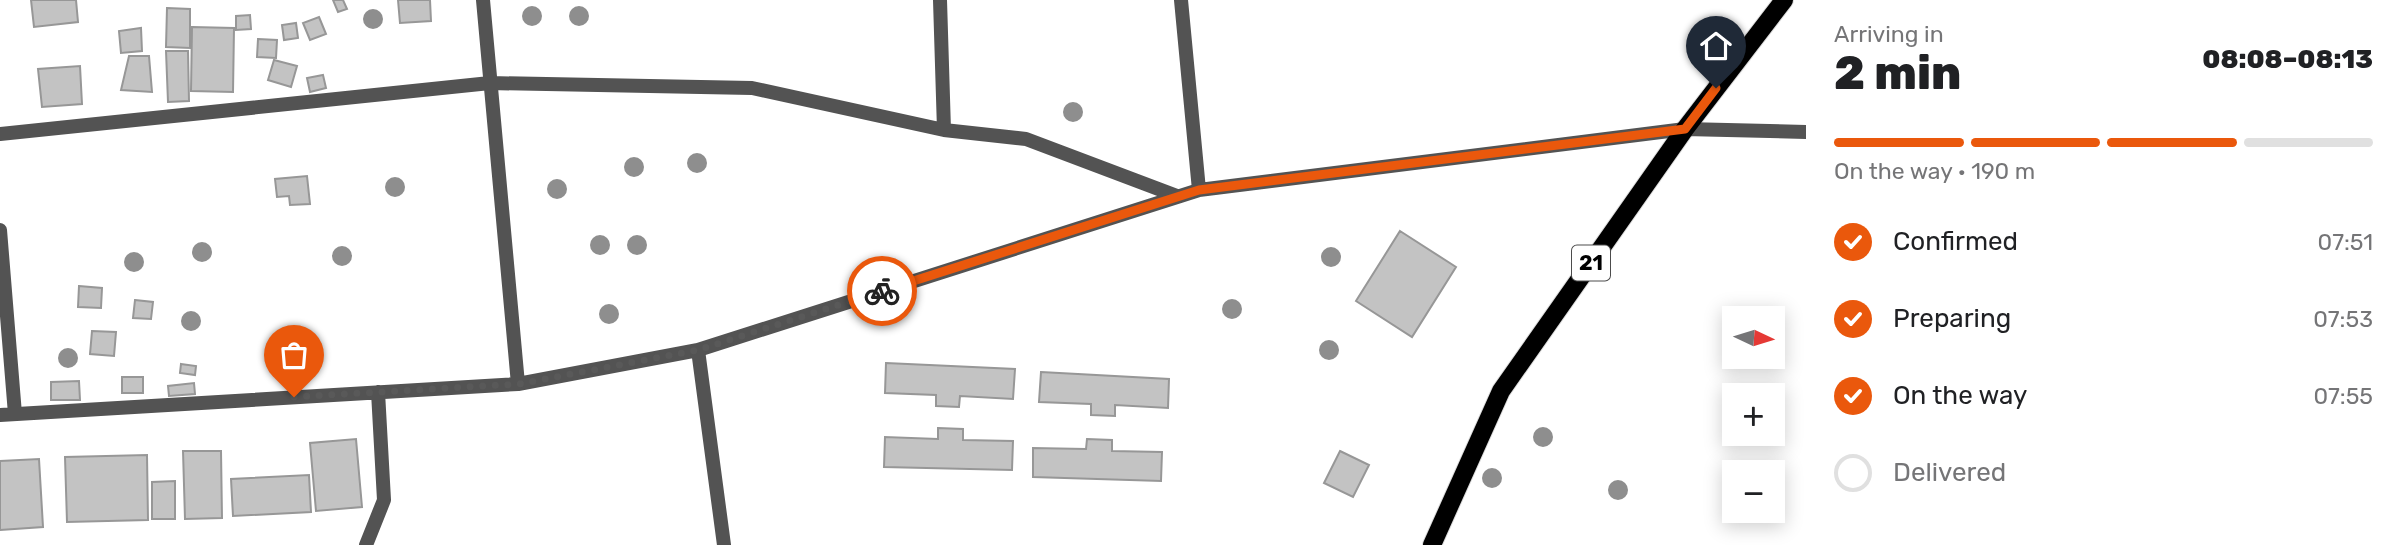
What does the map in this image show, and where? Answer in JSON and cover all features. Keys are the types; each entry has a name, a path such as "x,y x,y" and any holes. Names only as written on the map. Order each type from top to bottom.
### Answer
{"main road":[{"name":"21","path":"1432,545 1501,391 1685,129 1779,3"}],"street":[{"path":"483,0 519,384"},
{"path":"940,0 944,130"},
{"path":"1181,0 1199,190"},
{"path":"0,134 490,83 752,88 944,130 1026,139 1177,196"},
{"path":"0,230 8,414 519,384 698,350 1199,190 1685,129 1806,132"},
{"path":"698,350 724,545"},
{"path":"366,545 384,500 378,392"}],"building":[{"path":"31,0 76,0 78,22 34,27"},
{"path":"333,0 343,0 347,9 338,12"},
{"path":"398,0 430,0 431,21 400,23"},
{"path":"167,8 190,9 190,48 166,47"},
{"path":"250,15 251,29 236,30 236,16"},
{"path":"319,17 326,34 310,40 303,23"},
{"path":"296,23 298,38 284,40 282,25"},
{"path":"192,27 234,28 233,92 191,91"},
{"path":"141,28 142,51 121,53 119,31"},
{"path":"258,39 277,40 276,58 257,57"},
{"path":"166,51 188,51 189,101 168,102"},
{"path":"129,56 149,56 152,92 121,90"},
{"path":"274,60 297,66 291,87 268,80"},
{"path":"80,66 82,104 42,107 38,69"},
{"path":"323,75 326,88 310,92 307,78"},
{"path":"307,176 310,204 290,205 289,196 277,197 275,179"},
{"path":"1400,231 1456,267 1412,337 1356,301"},
{"path":"79,286 102,288 101,308 78,307"},
{"path":"135,300 153,302 151,319 133,318"},
{"path":"92,331 116,332 114,356 90,354"},
{"path":"886,363 1015,369 1013,399 960,396 959,407 936,406 936,395 885,393"},
{"path":"181,364 196,366 195,375 180,373"},
{"path":"1041,372 1169,379 1168,408 1115,405 1115,416 1091,415 1091,404 1039,402"},
{"path":"122,377 143,377 143,393 122,393"},
{"path":"79,381 80,400 51,400 51,382"},
{"path":"194,383 195,394 169,396 168,386"},
{"path":"938,428 963,429 963,440 1013,441 1012,470 884,467 885,437 938,439"},
{"path":"356,439 362,507 316,511 310,443"},
{"path":"1087,439 1112,440 1112,451 1162,452 1161,481 1033,477 1033,448 1086,449"},
{"path":"183,451 221,451 222,518 185,519"},
{"path":"1340,451 1369,465 1353,497 1324,483"},
{"path":"147,455 148,520 67,522 65,457"},
{"path":"39,459 43,527 0,530 0,461"},
{"path":"309,475 311,512 233,516 231,479"},
{"path":"175,481 175,519 152,519 152,482"}],"way so far":[{"path":"294,397 519,384 698,350 882,291"}],"route":[{"path":"882,291 1199,190 1685,129 1716,88"}]}
